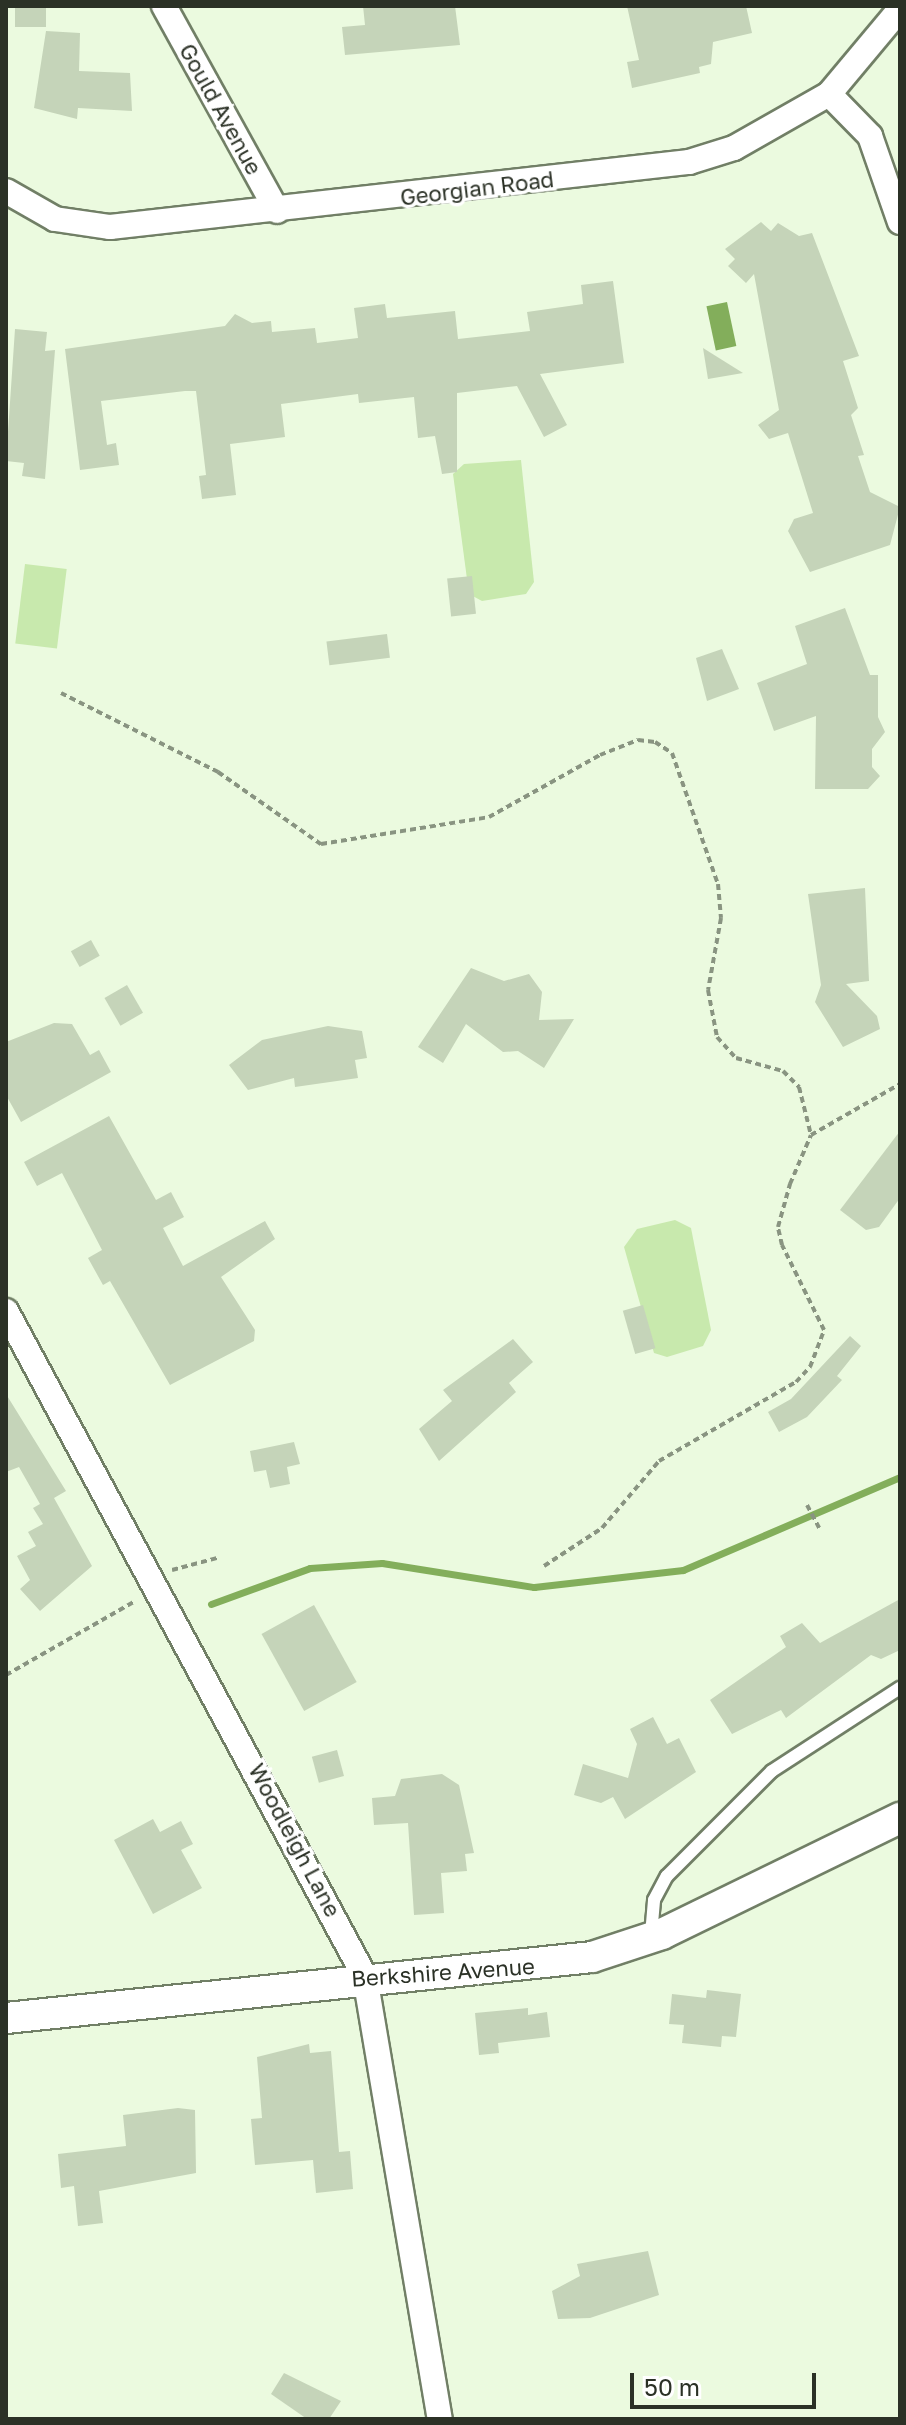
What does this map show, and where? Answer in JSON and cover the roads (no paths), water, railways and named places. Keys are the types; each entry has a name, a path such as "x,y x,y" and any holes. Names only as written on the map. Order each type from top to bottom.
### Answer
{"street":[{"name":"Gould Avenue","path":"164,6 277,211"},
{"name":"Georgian Road","path":"6,191 55,219 110,227 277,211 689,162 734,148 829,94 900,9"},
{"path":"829,94 870,136 900,222"},
{"name":"Woodleigh Lane","path":"6,1311 365,1977 440,2419"},
{"name":"Berkshire Avenue","path":"6,2018 365,1977 506,1971 651,1938 900,1818"}],"lane":[{"path":"651,1938 654,1900 667,1876 772,1771 900,1688"}],"waterway":[{"path":"211,1604 310,1568 382,1563 534,1587 683,1570 900,1477"}]}
